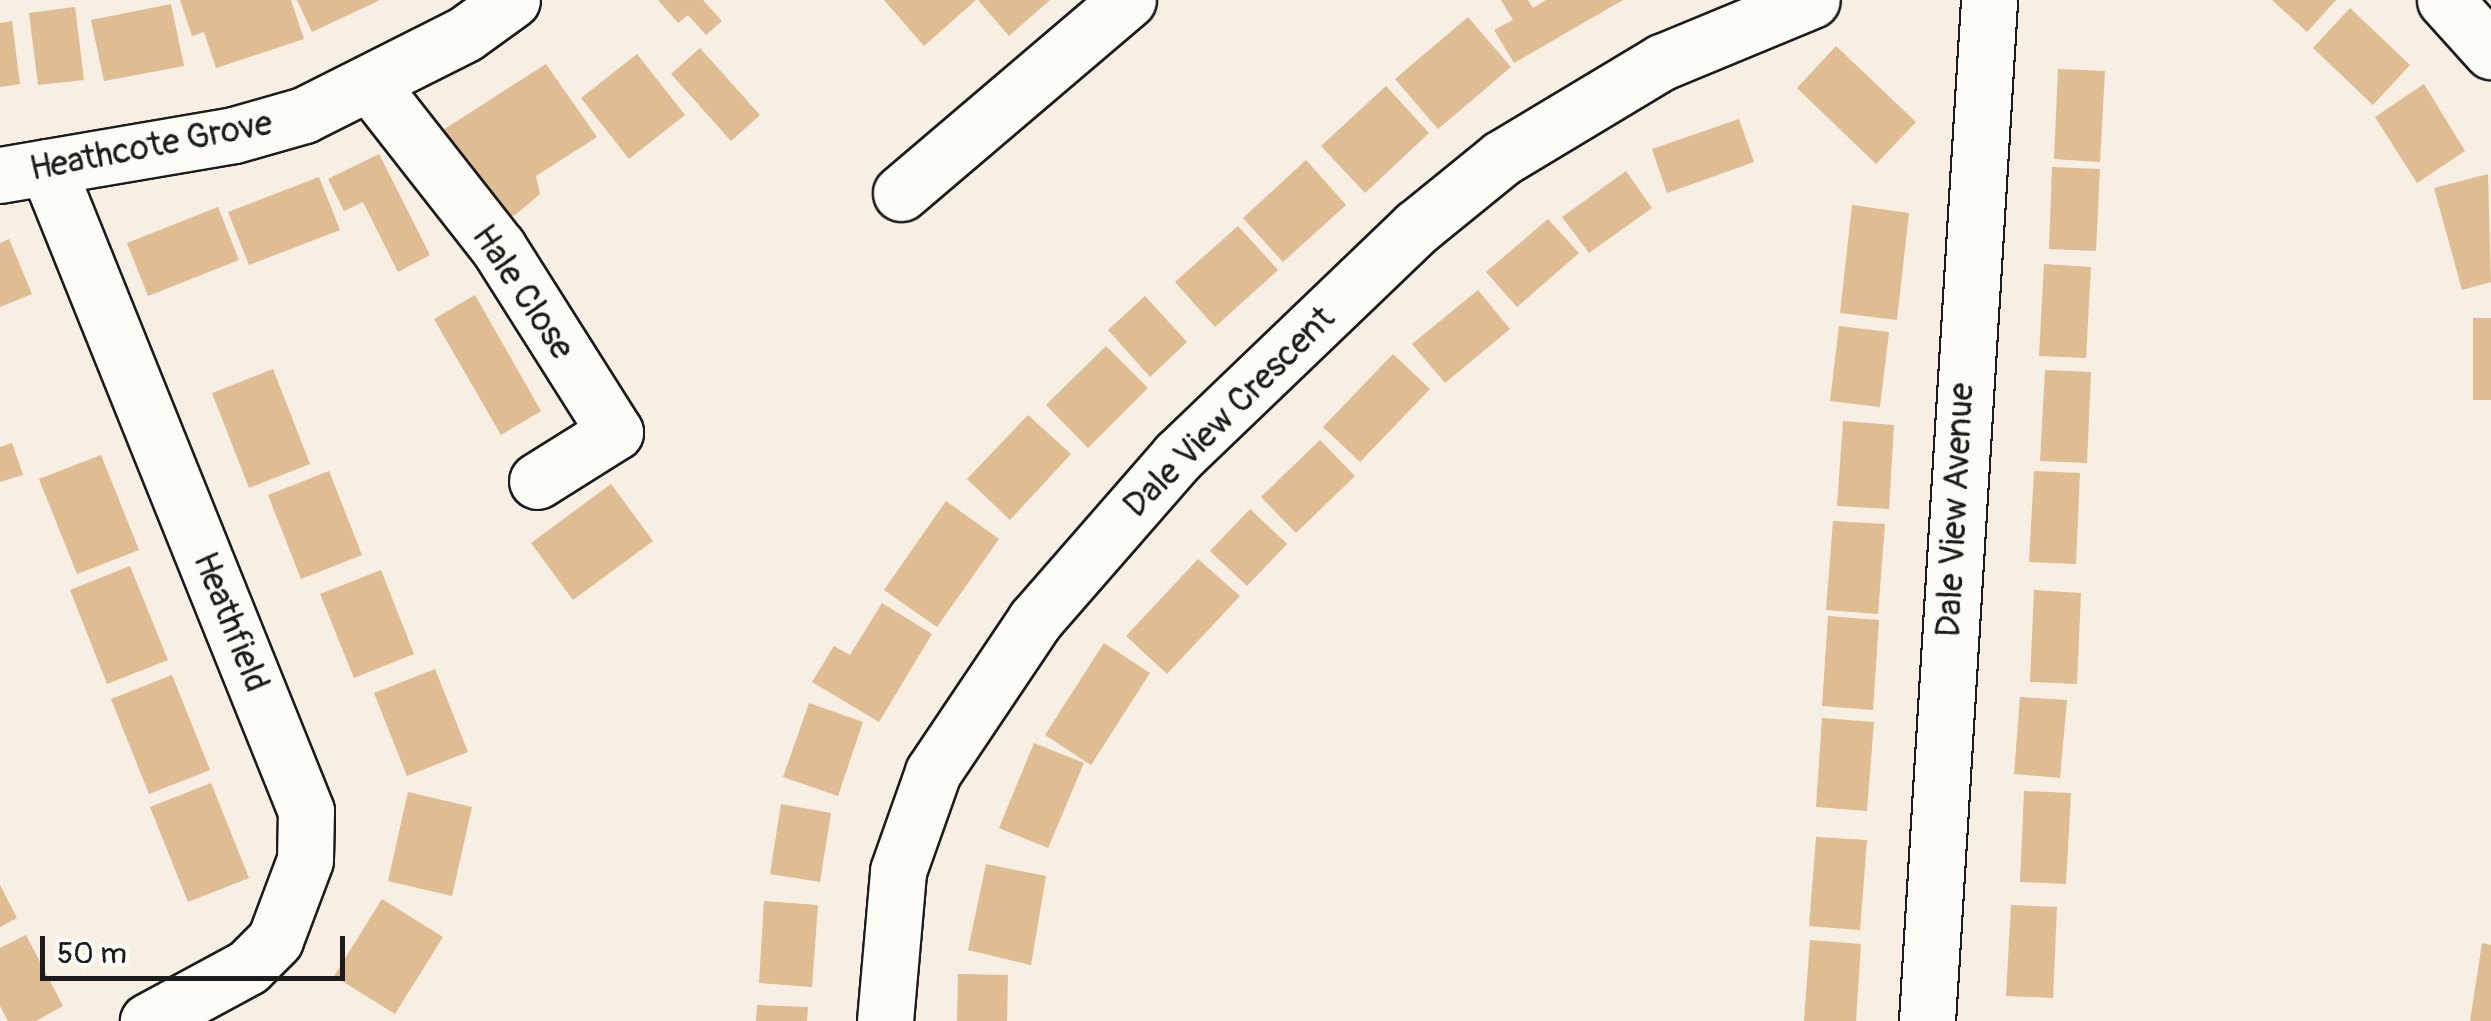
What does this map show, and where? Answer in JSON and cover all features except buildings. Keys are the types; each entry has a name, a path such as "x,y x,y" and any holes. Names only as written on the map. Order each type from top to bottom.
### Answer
{"street":[{"name":"Heathcote Grove","path":"24,171 234,135 304,116 465,34 512,0"},
{"path":"901,193 1128,0"},
{"name":"Dale View Crescent","path":"885,1021 898,871 933,772 1035,620 1178,456 1417,227 1502,158 1662,62 1812,0"},
{"name":"Dale View Avenue","path":"1927,1021 1989,0"},
{"path":"2444,0 2491,50"},
{"name":"Hale Close","path":"370,84 498,247 614,432 536,480"},
{"name":"Heathfield","path":"24,171 306,812 305,860 276,940 248,967 148,1021"}]}
